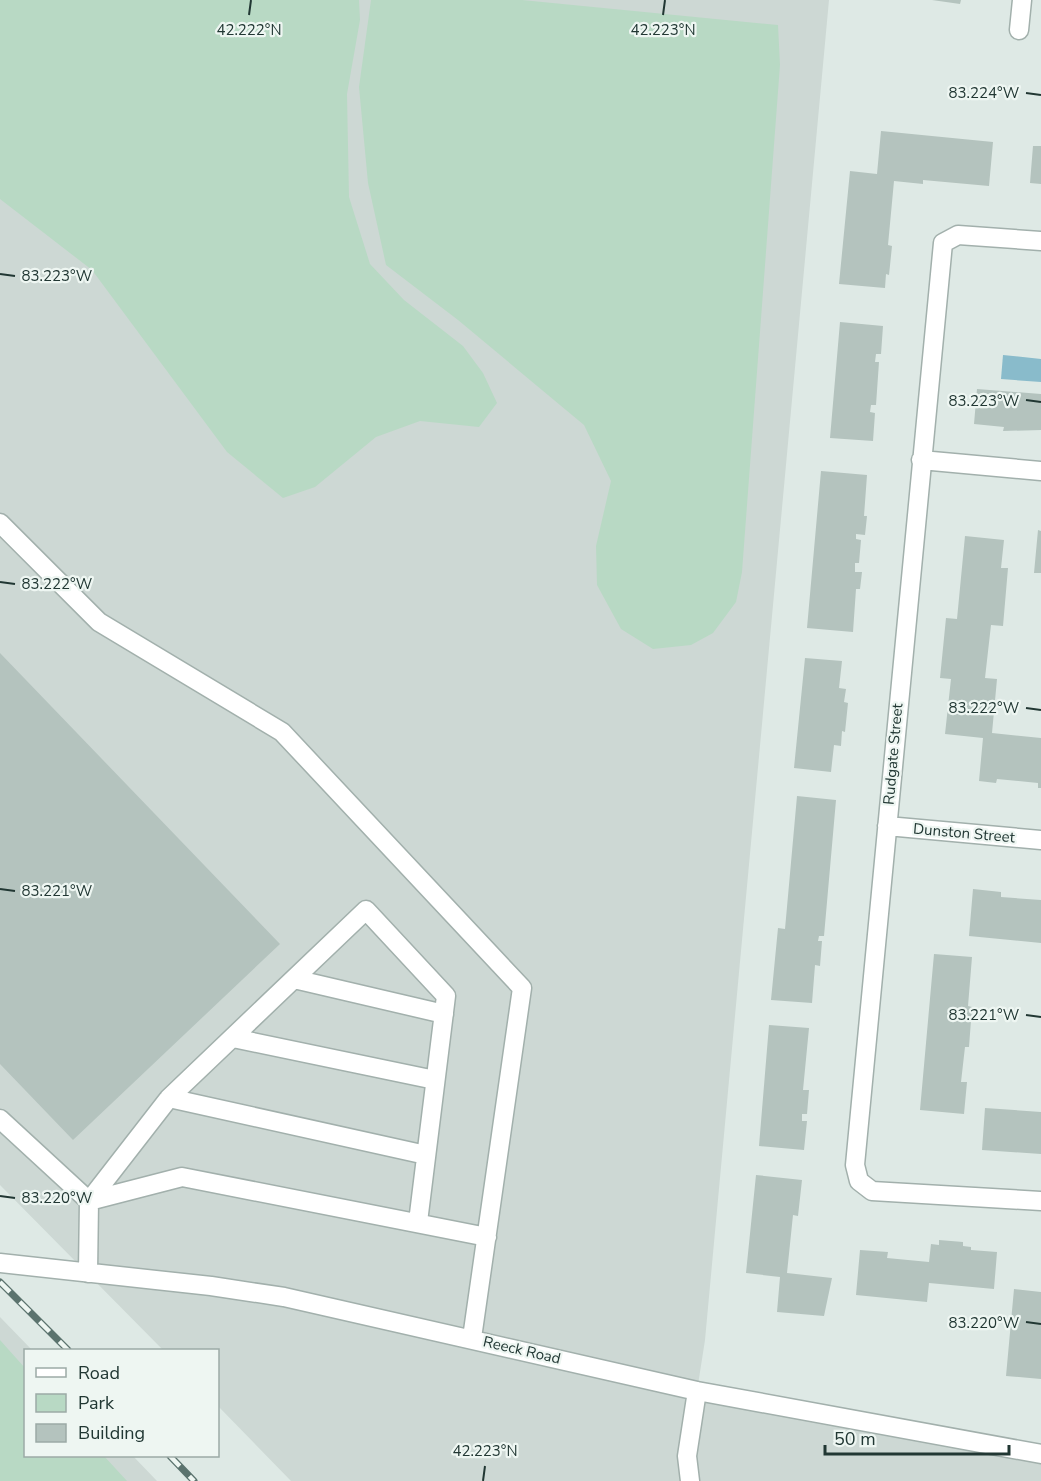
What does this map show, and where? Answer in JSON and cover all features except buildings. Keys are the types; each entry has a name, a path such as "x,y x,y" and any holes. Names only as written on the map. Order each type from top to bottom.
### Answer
{"street":[{"path":"1019,30 1022,0"},
{"name":"Rudgate Street","path":"1041,241 958,235 943,243 855,1165 859,1181 872,1191 1041,1202"},
{"path":"921,460 1041,471"},
{"path":"0,523 99,622 282,732 522,988 472,1338"},
{"name":"Dunston Street","path":"887,826 1041,840"},
{"path":"88,1273 89,1201 169,1098 366,910 446,996 418,1222"},
{"path":"294,979 444,1014"},
{"path":"233,1038 435,1080"},
{"path":"169,1098 426,1155"},
{"path":"0,1119 89,1201"},
{"path":"89,1201 182,1177 487,1237"},
{"name":"Reeck Road","path":"0,1263 211,1286 284,1297 697,1391 1041,1454"},
{"path":"690,1481 687,1456 697,1391"}],"shaded area":[{"path":"0,0 829,0 705,1340 697,1391 1041,1453 1041,1481 291,1481 219,1407 219,1349 162,1349 0,1185"},
{"path":"0,1317 31,1349 24,1349 24,1457 134,1457 157,1481 0,1481"}],"green space":[{"path":"0,0 359,0 360,20 347,94 349,197 370,264 404,300 463,346 483,373 497,403 479,427 420,421 376,437 315,487 283,498 227,452 92,270 0,199"},
{"path":"371,0 522,0 778,25 780,65 742,572 736,602 713,633 691,645 653,649 621,629 597,585 596,546 611,481 584,425 458,320 386,265 368,183 359,87"},
{"path":"0,1340 24,1367 24,1457 105,1457 127,1481 0,1481"}],"water":[{"path":"1003,355 1041,359 1041,382 1001,379"}],"railway":[{"path":"0,1282 67,1349"},
{"path":"171,1457 194,1481"}]}
